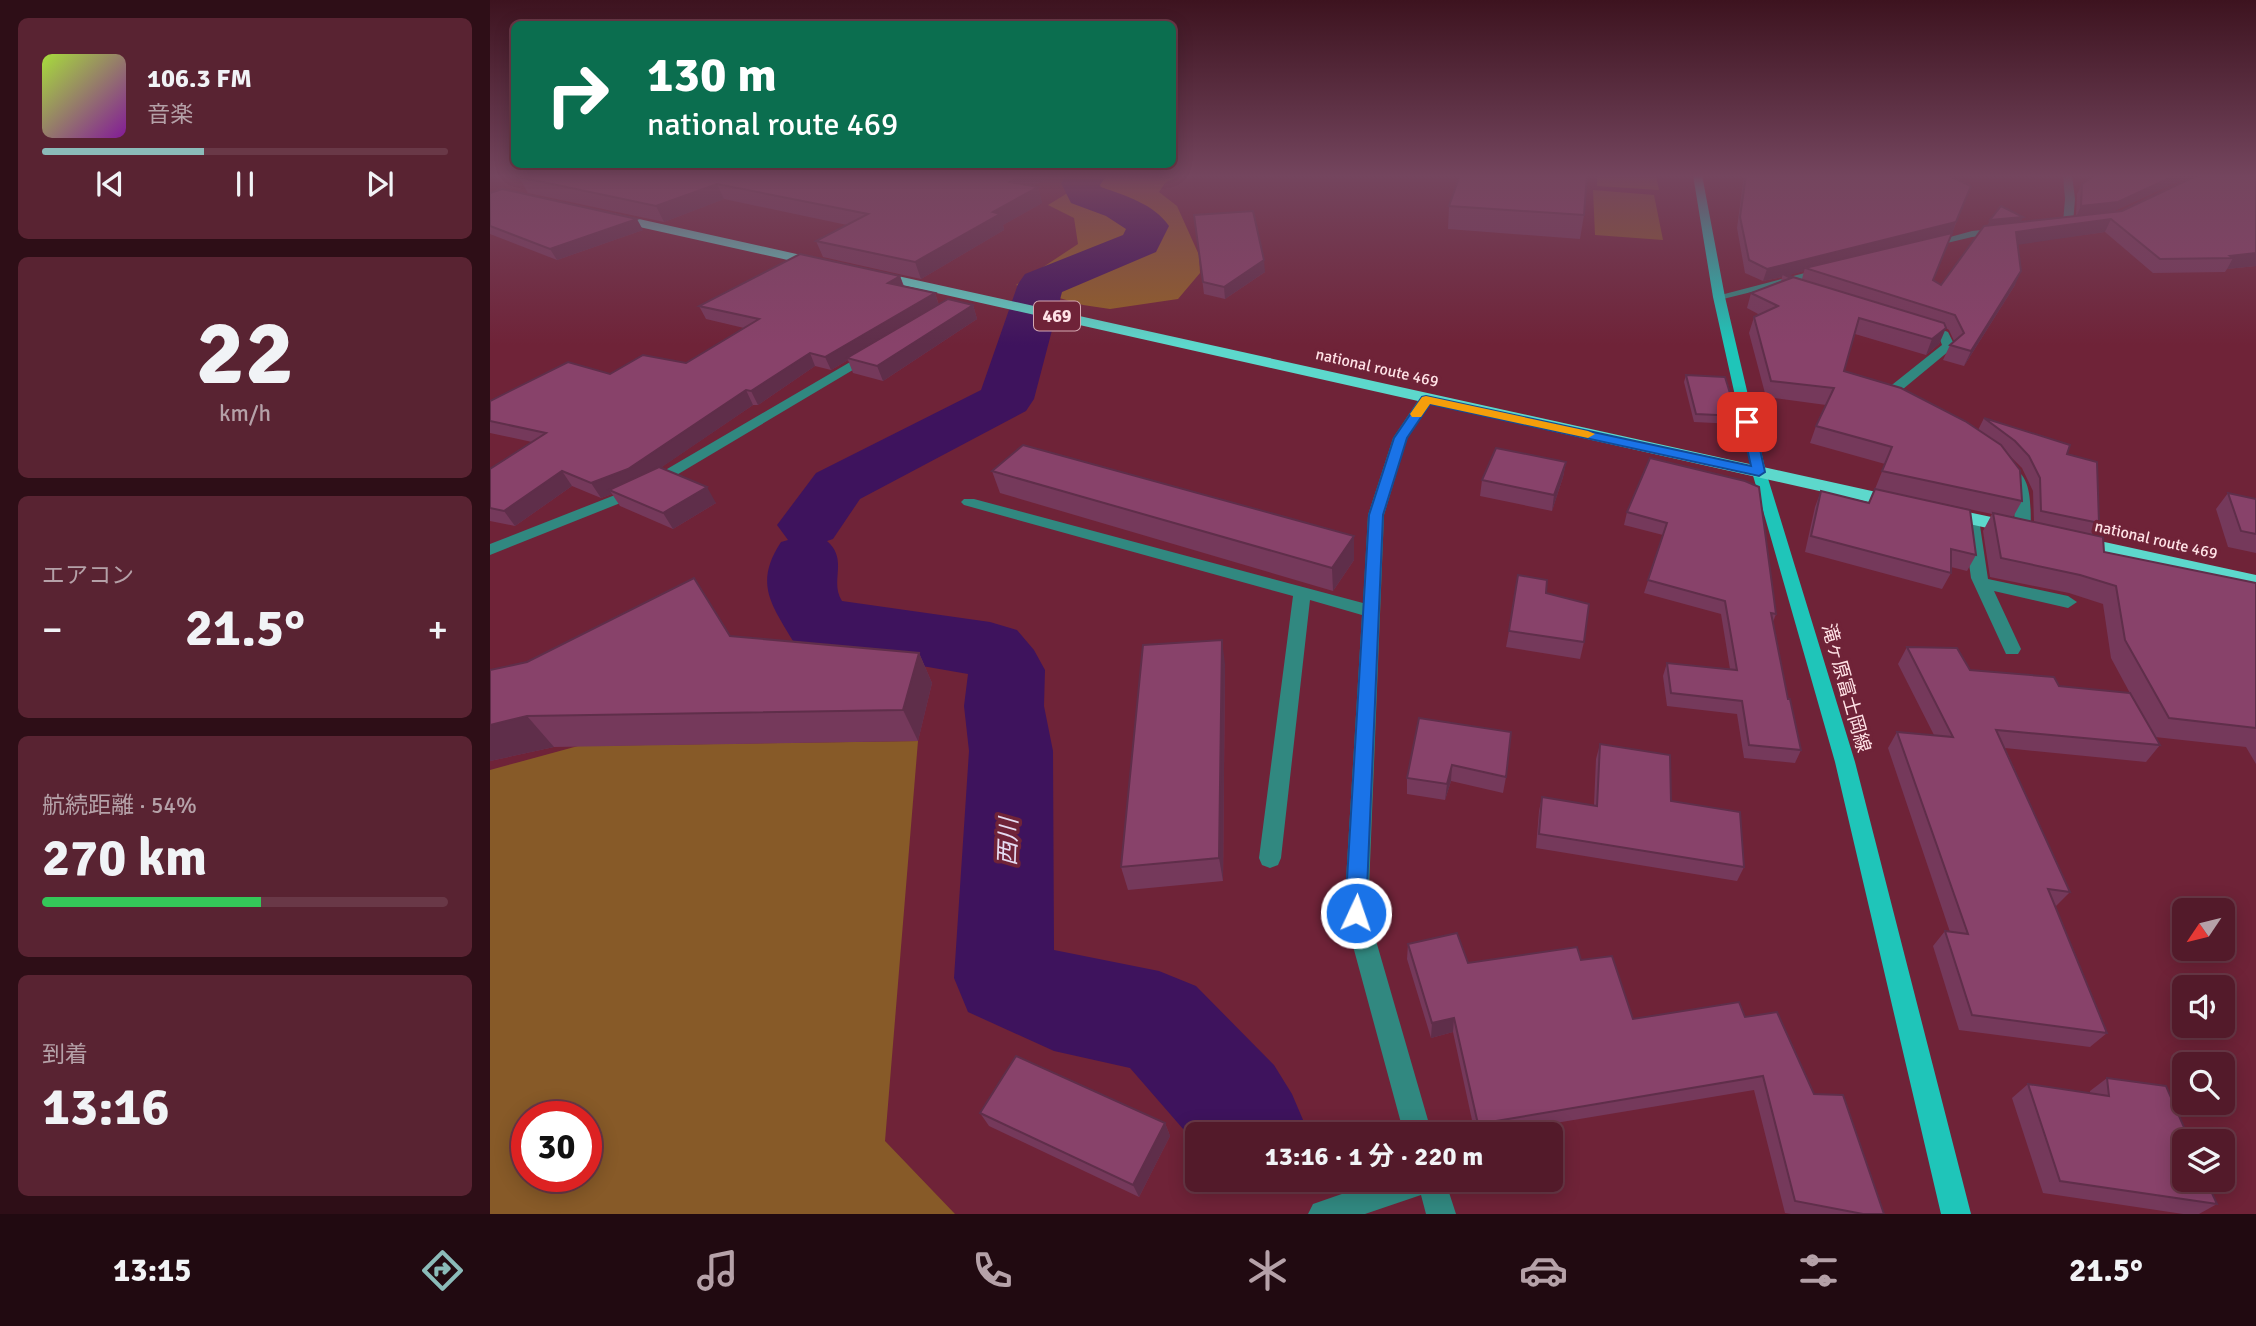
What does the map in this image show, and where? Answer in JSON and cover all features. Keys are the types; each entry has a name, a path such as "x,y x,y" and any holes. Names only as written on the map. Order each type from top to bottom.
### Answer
{"highway":[{"path":"676,232 836,267"},
{"name":"national route 469","path":"862,272 2030,532"},
{"name":"national route 469","path":"2062,539 2256,582"}],"main road":[{"name":"滝ヶ原富士岡線","path":"1707,232 1719,297 1759,472 1844,762 1956,1214"}],"street":[{"path":"1909,249 1991,232"},
{"path":"1719,297 1831,269"},
{"path":"1779,282 1804,290"},
{"path":"946,310 969,296"},
{"path":"1904,321 1944,335 1949,346 1888,395 1912,407"},
{"path":"490,550 643,489 887,344"},
{"path":"1415,1122 1356,913 1376,515 1400,438 1426,399"},
{"path":"2000,456 2021,486 2030,532"},
{"path":"969,502 1371,611"},
{"path":"1972,519 1982,583 2012,649"},
{"path":"1982,583 2068,602"},
{"path":"1270,858 1302,592"},
{"path":"1323,1214 1388,1192"},
{"path":"1435,1192 1441,1214"}],"shaded area":[{"path":"1076,232 1189,232 1199,255 1200,273 1178,299 1110,309 1083,305 1016,285 1078,244"},
{"path":"1595,232 1661,232 1663,240 1595,235"},
{"path":"918,741 885,1141 955,1214 490,1214 490,770 578,746"}],"building":[{"path":"505,232 600,232 550,249"},
{"path":"834,232 969,232 915,262 816,241"},
{"path":"1196,232 1258,232 1264,260 1224,287 1203,282"},
{"path":"1743,232 1917,232 1767,269 1749,260"},
{"path":"1980,232 2019,232 2016,232 2021,271 1971,351 1950,345 1964,333 1955,315 1805,268 1952,233 1933,280 1941,285"},
{"path":"2127,232 2256,232 2256,253 2230,256 2233,258 2160,259"},
{"path":"800,254 900,276 888,283 935,293 825,357 810,353 751,391 746,390 628,469 591,483 562,471 504,511 490,508 490,469 546,433 490,421 490,401 568,362 610,374 643,355 686,363 759,319 699,306"},
{"path":"1783,274 1944,323 1946,328 1932,339 1859,318 1844,371 1901,388 1965,421 2001,445 2020,470 2022,501 1882,471 1892,447 1816,426 1834,388 1771,381 1754,317 1778,306 1751,293 1791,278"},
{"path":"948,299 973,305 877,366 847,358"},
{"path":"1686,375 1725,377 1737,416 1696,414"},
{"path":"1984,418 2070,445 2067,454 2097,462 2099,523 2041,511 2040,478 2029,456 2015,441"},
{"path":"1023,445 1354,536 1332,568 992,471"},
{"path":"1496,448 1566,462 1554,495 1482,480"},
{"path":"1650,458 1745,481 1759,487 1776,614 1771,613 1801,750 1749,745 1742,701 1671,693 1667,663 1737,670 1725,601 1648,580 1667,523 1627,512"},
{"path":"659,467 707,487 663,513 609,490"},
{"path":"1875,489 1970,510 1976,555 1951,549 1951,573 1811,536 1821,491 1869,503"},
{"path":"2228,493 2256,499 2256,534 2241,531"},
{"path":"1993,513 2103,537 2104,552 2256,583 2256,728 2169,718 2125,640 2116,586 2080,575 2001,558"},
{"path":"1518,575 1547,580 1546,593 1589,604 1584,642 1509,631"},
{"path":"694,578 730,636 919,653 903,710 527,716 490,725 490,670 527,662"},
{"path":"1222,640 1219,858 1121,867 1143,645"},
{"path":"1907,647 1957,648 1970,670 2054,677 2059,686 2130,693 2160,745 1996,730 2070,892 2048,889 2107,1033 1972,1015 1945,931 1968,934 1897,732 1953,737"},
{"path":"1419,718 1511,732 1506,777 1452,765 1447,784 1407,778"},
{"path":"1600,744 1670,755 1671,801 1740,812 1744,867 1539,834 1542,797 1597,806"},
{"path":"1457,933 1468,963 1577,947 1581,960 1612,956 1633,1019 1739,1002 1745,1017 1777,1012 1814,1094 1843,1095 1884,1214 1863,1214 1795,1201 1763,1076 1478,1122 1454,1018 1432,1023 1408,944"},
{"path":"1016,1056 1165,1123 1133,1185 980,1113"},
{"path":"2107,1078 2166,1086 2172,1100 2172,1115 2179,1115 2185,1129 2172,1129 2172,1192 2212,1192 2217,1204 2060,1181 2028,1084 2109,1096"}],"waterway":[{"name":"西川","path":"810,525 838,486 1006,399 1041,284 1141,243 1146,232"},
{"name":"西川","path":"805,557 802,594 819,623 990,649 1007,670 1004,706 1011,751 1004,978 1054,1001 1159,1023 1235,1104 1245,1122"}],"slow traffic":[{"path":"1416,414 1426,399 1588,434"}],"route":[{"path":"1356,913 1376,515 1400,438 1426,399 1759,472 1747,422"}]}
